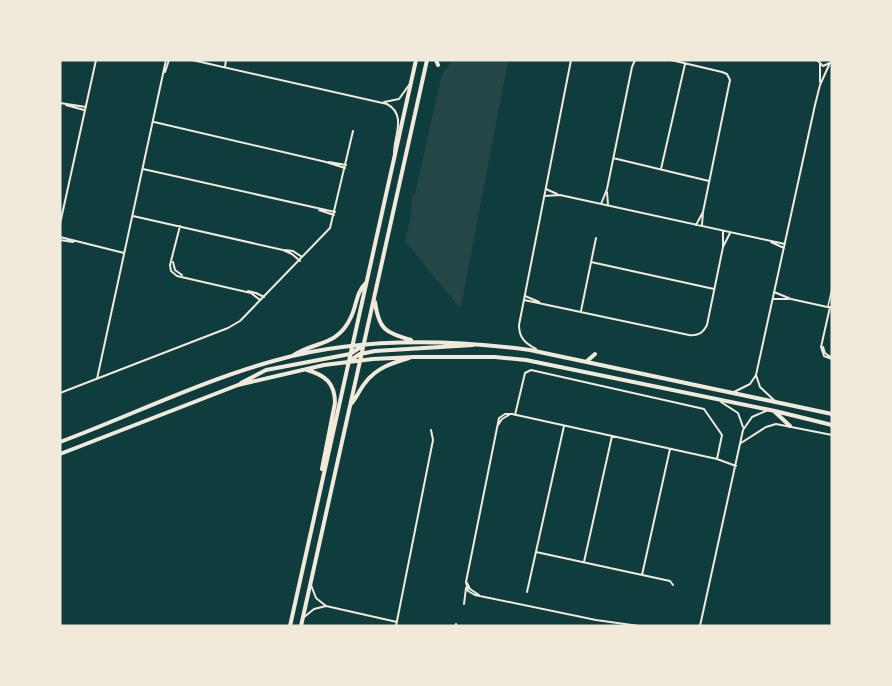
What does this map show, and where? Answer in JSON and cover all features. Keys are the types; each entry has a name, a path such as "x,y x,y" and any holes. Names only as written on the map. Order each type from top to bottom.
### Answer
{"main road":[{"path":"290,626 416,60"},
{"path":"301,626 428,60"},
{"path":"291,356 329,342 340,333 349,322 359,291 366,282"},
{"path":"375,297 377,317 383,328 393,335 414,342"},
{"path":"62,441 238,372 291,356 352,346 414,342 480,344 541,352 832,414"},
{"path":"348,362 362,353 480,344"},
{"path":"60,454 238,385 266,370 350,354 364,345"},
{"path":"586,362 595,354"},
{"path":"351,404 375,372 388,365 414,357"},
{"path":"238,385 303,369 361,360 486,357 514,359 774,411 832,425"},
{"path":"303,369 327,379 334,394 321,481"},
{"path":"774,411 789,426"}],"street":[{"path":"60,224 97,60"},
{"path":"97,379 167,60"},
{"path":"192,60 381,102 394,108 399,116 394,158"},
{"path":"223,67 225,60"},
{"path":"541,352 526,344 520,333 519,325 571,60"},
{"path":"601,204 607,189 633,60"},
{"path":"671,60 722,72 729,77 730,87 709,181 702,226"},
{"path":"732,393 746,387 756,375 820,85 831,63 818,61 820,85"},
{"path":"661,169 685,63"},
{"path":"381,102 399,99 412,79"},
{"path":"62,103 86,109"},
{"path":"154,122 345,166"},
{"path":"60,393 232,326 243,318 327,233 335,213 353,131"},
{"path":"613,158 709,181"},
{"path":"143,169 335,213"},
{"path":"545,189 560,195 785,244"},
{"path":"607,189 608,206"},
{"path":"544,196 560,195"},
{"path":"696,225 703,212"},
{"path":"133,216 293,251 303,258"},
{"path":"180,226 170,265 173,273 177,276 185,276 255,295 261,300"},
{"path":"524,300 698,335 703,332 706,325 723,247 723,231"},
{"path":"723,247 730,233"},
{"path":"581,311 596,238"},
{"path":"60,239 124,253"},
{"path":"768,241 784,248"},
{"path":"283,250 300,261"},
{"path":"591,262 714,289"},
{"path":"245,292 256,292 264,297"},
{"path":"774,292 791,299 830,307 822,353 832,358"},
{"path":"525,296 541,303"},
{"path":"772,299 791,299"},
{"path":"100,364 101,371 105,375"},
{"path":"515,415 525,373 531,370 704,409 722,435 717,459"},
{"path":"756,375 760,387 776,402"},
{"path":"700,626 743,430 742,420 738,413 721,402"},
{"path":"743,430 752,417 768,410"},
{"path":"464,604 467,577 500,416 515,415 717,459 736,466"},
{"path":"741,443 771,424 832,435"},
{"path":"527,592 564,426"},
{"path":"396,626 433,440 431,430"},
{"path":"584,562 612,436"},
{"path":"642,575 670,449"},
{"path":"724,461 737,461"},
{"path":"536,552 670,581 673,585"},
{"path":"467,577 470,589 482,596"},
{"path":"310,583 316,598 326,606 397,622"},
{"path":"466,588 470,593 482,596 596,620 639,626"},
{"path":"303,618 315,609 326,606"}],"lane":[{"path":"830,307 832,289"}],"shaded area":[{"path":"450,60 516,60 508,61 459,307 405,241 411,217 412,194 415,194 442,74"}]}
